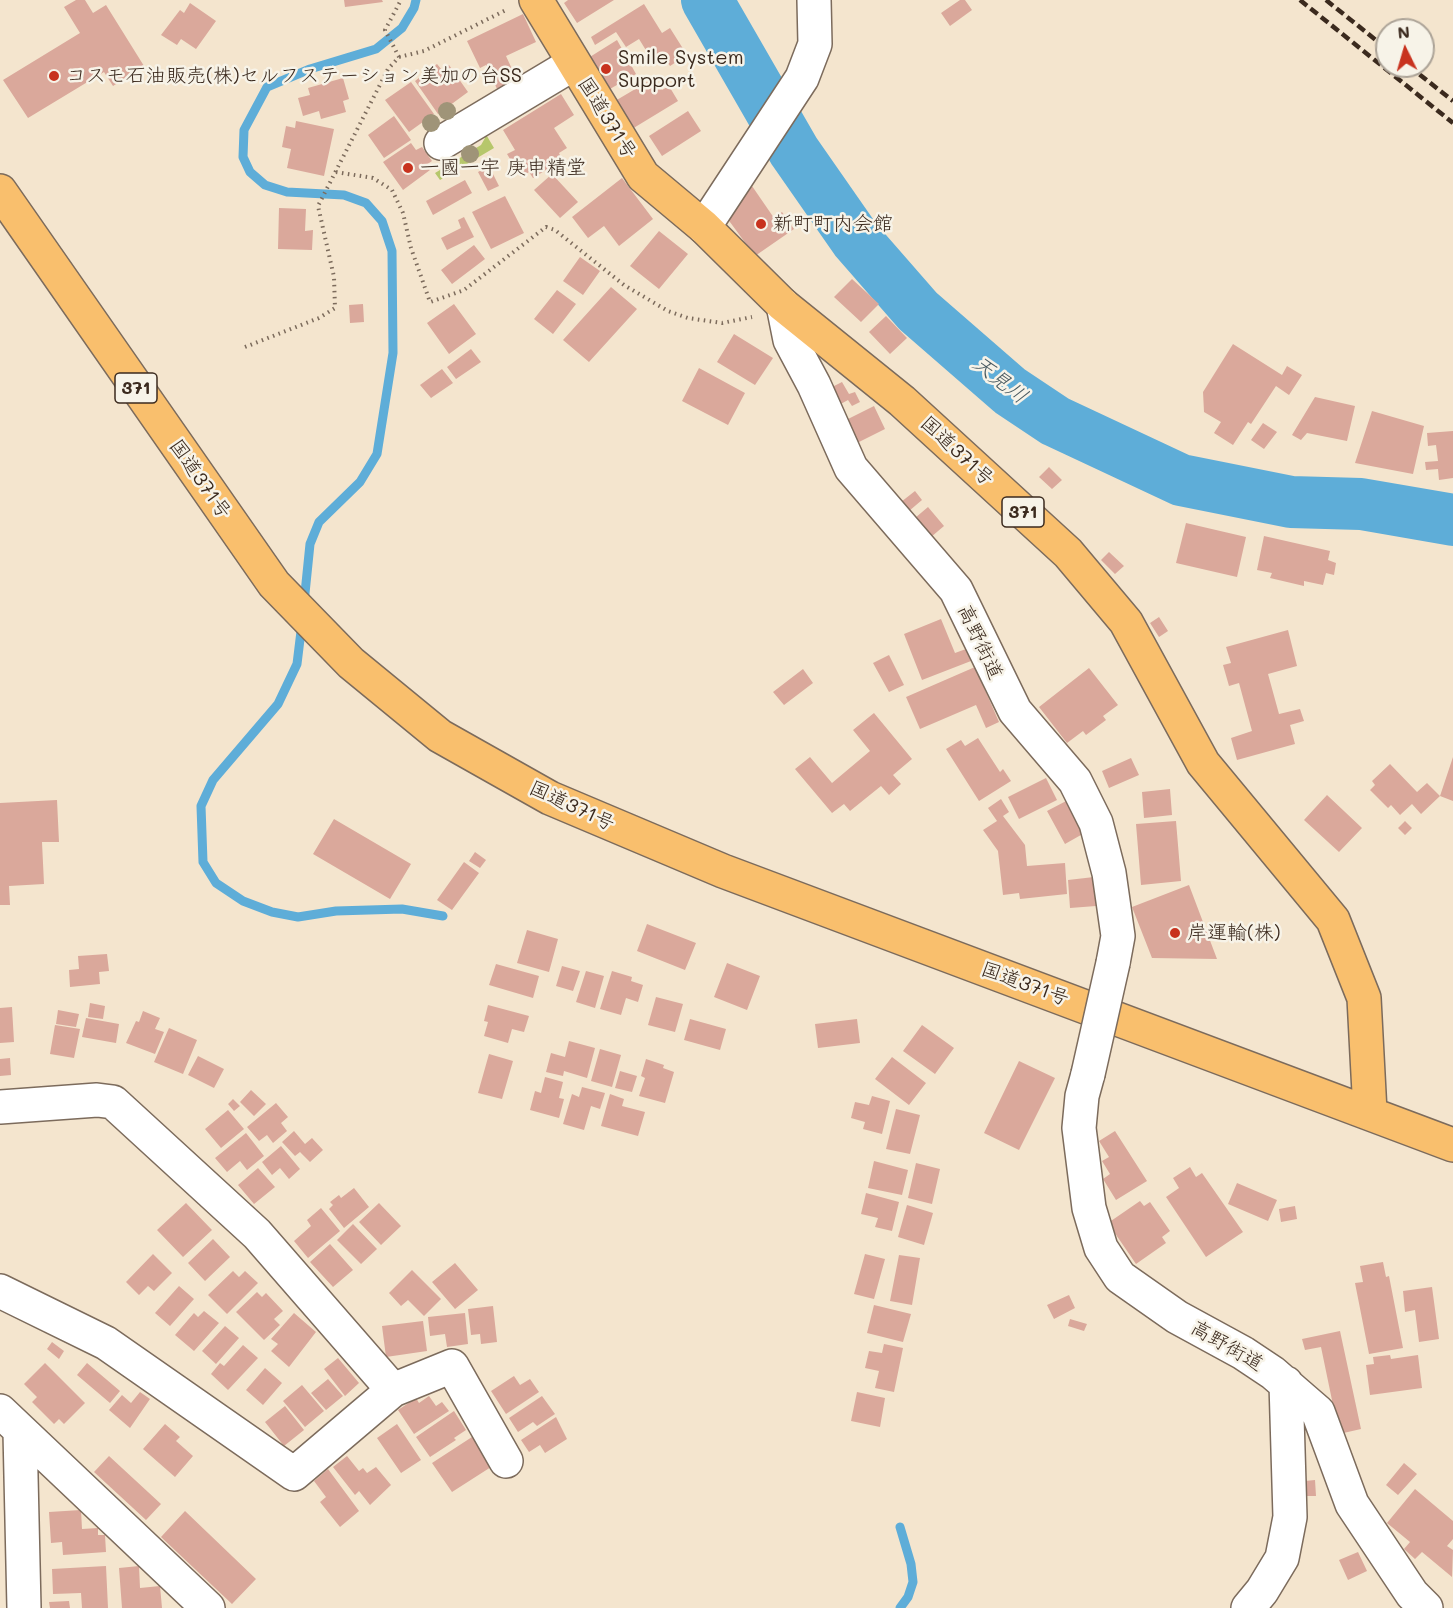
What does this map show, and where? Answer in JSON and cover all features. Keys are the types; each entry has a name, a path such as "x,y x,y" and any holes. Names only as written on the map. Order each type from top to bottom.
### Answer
{"highway":[{"name":"国道371号","path":"524,3 573,64 643,176 704,227 783,305 902,401 1059,545 1126,622 1203,763 1333,920 1364,998 1370,1112"},
{"name":"国道371号","path":"0,191 274,584 351,663 440,736 550,798 723,871 1453,1145"}],"street":[{"path":"704,227 802,78 815,44 814,0"},
{"path":"441,143 573,64"},
{"name":"高野街道","path":"783,305 790,340 814,385 851,468 956,590 1015,711 1075,781 1095,824 1109,873 1118,936 1089,1074 1082,1096 1079,1128 1089,1208 1101,1248 1120,1277 1178,1317 1243,1353 1286,1383 1318,1412 1352,1504 1412,1594 1426,1608"},
{"path":"0,1107 97,1100 113,1101 257,1234 393,1390"},
{"path":"0,1291 106,1343 294,1474 393,1390 453,1366 506,1461"},
{"path":"1248,1608 1262,1592 1282,1558 1290,1517 1286,1383"},
{"path":"10,1421 198,1604"},
{"path":"10,1421 24,1608"}],"path":[{"path":"399,57 397,49 385,30 401,0"},
{"path":"244,347 319,318 335,308 334,277 318,206 388,69 399,57 424,51 524,3"},
{"path":"336,172 373,178 392,189 403,213 411,248 430,302 464,290 546,227 555,230 604,271 639,295 668,311 688,318 722,323 743,320 783,305"}],"green space":[{"path":"484,131 494,148 440,180 435,173 481,145 485,138 480,132"}],"building":[{"path":"76,0 85,0 93,13 106,5 144,66 113,86 104,72 28,118 3,80 80,33 64,7"},
{"path":"344,0 382,0 383,2 345,7"},
{"path":"568,0 614,0 577,23 564,3"},
{"path":"960,0 965,0 972,10 950,26 941,13"},
{"path":"190,3 216,21 196,49 181,39 177,45 161,35 180,10 184,13"},
{"path":"644,4 662,33 670,28 687,55 670,66 662,54 652,60 639,39 626,47 616,32 595,45 591,37"},
{"path":"523,14 536,42 506,56 517,80 497,89 486,65 480,68 467,41"},
{"name":"Smile System Support","path":"617,40 636,74 596,97 577,65"},
{"path":"437,64 442,70 449,65 468,92 438,114 415,81"},
{"path":"343,78 349,99 343,101 346,112 321,119 319,111 303,116 298,98 310,95 308,88"},
{"path":"654,78 662,90 669,86 678,101 632,129 615,101"},
{"path":"411,82 434,114 409,132 385,100"},
{"path":"561,94 574,115 554,128 567,148 559,153 562,160 533,178 529,172 521,177 507,154 515,150 503,130"},
{"path":"688,111 701,131 662,156 649,136"},
{"path":"394,116 411,140 384,158 368,135"},
{"path":"296,121 334,129 324,176 287,168 291,149 282,147 286,126 295,128"},
{"name":"一國一宇 庚申精堂","path":"411,143 416,150 422,147 432,161 426,165 430,170 403,190 383,162"},
{"path":"489,166 499,186 488,191 478,172"},
{"path":"552,174 578,202 560,218 534,190"},
{"path":"622,178 653,219 619,246 604,226 588,238 572,217"},
{"path":"465,180 472,193 433,215 426,201"},
{"name":"新町町内会館","path":"752,186 774,218 782,212 794,229 755,256 727,218 734,213 727,203"},
{"path":"505,196 524,233 491,249 472,212"},
{"path":"279,208 306,209 305,231 313,230 312,250 278,249"},
{"path":"464,217 474,237 447,250 441,238 461,228 458,220"},
{"path":"659,231 688,254 659,289 630,266"},
{"path":"474,245 485,259 452,284 441,270"},
{"path":"580,257 600,271 583,295 563,281"},
{"path":"852,279 879,304 861,322 834,297"},
{"path":"611,287 637,309 589,362 563,340"},
{"path":"557,290 576,304 553,334 534,319"},
{"path":"363,304 364,322 350,323 349,305"},
{"path":"454,304 476,334 449,354 427,323"},
{"path":"886,316 907,338 890,354 869,332"},
{"path":"734,334 773,358 755,385 717,362"},
{"path":"1233,344 1282,375 1287,366 1302,375 1289,395 1276,386 1251,424 1248,422 1233,445 1214,433 1221,422 1204,412 1203,392"},
{"path":"471,349 481,362 456,379 447,367"},
{"path":"699,368 745,393 728,425 682,401"},
{"path":"442,369 453,383 431,398 420,385"},
{"path":"842,382 849,394 855,392 860,402 852,406 848,400 837,406 828,389"},
{"path":"1315,397 1355,406 1347,441 1307,433 1301,440 1292,435"},
{"path":"874,406 885,429 855,444 844,421"},
{"path":"1372,411 1424,426 1413,474 1355,463"},
{"path":"1263,423 1277,432 1264,449 1251,440"},
{"path":"1453,431 1453,478 1439,480 1438,469 1426,470 1425,462 1438,461 1436,445 1428,446 1427,433"},
{"path":"1049,467 1062,480 1052,489 1039,477"},
{"path":"915,491 922,500 909,511 901,502"},
{"path":"928,507 944,526 931,537 915,518"},
{"path":"1186,523 1246,537 1237,577 1176,563"},
{"path":"1264,536 1330,551 1328,560 1336,563 1334,575 1326,573 1323,585 1304,581 1304,586 1270,578 1272,573 1257,570"},
{"path":"1109,552 1124,566 1115,574 1101,560"},
{"path":"1159,617 1168,631 1159,637 1150,623"},
{"path":"941,619 955,653 966,649 971,661 922,680 904,634"},
{"path":"1288,630 1297,666 1268,674 1279,714 1300,709 1304,721 1290,725 1295,744 1237,760 1231,738 1252,731 1239,683 1229,686 1223,665 1231,663 1226,647"},
{"path":"889,655 904,685 889,692 873,663"},
{"path":"975,667 999,722 986,728 976,705 920,729 906,697"},
{"path":"1089,668 1118,705 1103,716 1106,720 1086,735 1083,731 1067,743 1039,707"},
{"path":"803,669 813,683 784,705 773,692"},
{"path":"874,713 912,759 893,775 901,784 889,795 881,786 850,811 844,804 832,813 795,769 810,757 832,783 870,751 853,730"},
{"path":"978,738 1000,772 1003,769 1011,781 979,801 946,749 961,740 965,746"},
{"path":"1453,757 1453,801 1440,796"},
{"path":"1131,758 1139,775 1109,788 1102,771"},
{"path":"1390,764 1417,792 1427,783 1440,796 1421,814 1412,804 1400,815 1391,805 1388,808 1370,790 1375,785 1372,781"},
{"path":"1046,778 1057,800 1019,819 1008,797"},
{"path":"1170,789 1172,815 1144,818 1142,792"},
{"path":"1327,795 1362,828 1339,852 1304,820"},
{"path":"1001,799 1009,812 1003,816 1025,845 1027,866 1065,863 1067,894 1020,899 1019,893 1003,895 998,851 983,830 997,821 988,808"},
{"path":"1070,799 1088,831 1065,844 1047,811"},
{"path":"57,800 59,842 42,842 44,884 9,886 10,905 0,905 0,803"},
{"path":"334,819 411,864 390,899 313,854"},
{"path":"1176,821 1181,881 1141,885 1136,824"},
{"path":"1405,821 1412,828 1405,835 1398,828"},
{"path":"475,852 486,860 480,868 469,861"},
{"path":"464,862 479,873 452,910 437,900"},
{"path":"1094,877 1096,906 1070,908 1068,880"},
{"name":"岸運輸(株)","path":"1189,885 1217,959 1152,958 1132,907"},
{"path":"647,924 696,943 685,970 637,951"},
{"path":"527,930 558,939 549,972 517,963"},
{"path":"107,954 109,971 99,972 100,984 70,987 69,970 79,969 78,956"},
{"path":"727,963 760,976 747,1010 714,997"},
{"path":"496,964 539,976 533,998 489,985"},
{"path":"562,966 580,971 573,991 556,986"},
{"path":"586,971 604,976 595,1008 576,1002"},
{"path":"612,971 632,977 631,981 643,985 638,1002 626,998 621,1015 600,1009"},
{"path":"656,997 683,1004 675,1032 648,1025"},
{"path":"90,1003 105,1006 103,1019 88,1017"},
{"path":"488,1005 529,1016 524,1032 512,1029 508,1043 484,1036 488,1022 484,1021"},
{"path":"12,1007 14,1042 0,1043 0,1008"},
{"path":"58,1010 79,1014 76,1027 56,1024"},
{"path":"143,1011 160,1018 155,1029 164,1032 155,1054 126,1043"},
{"path":"86,1018 119,1024 116,1043 82,1037"},
{"path":"690,1019 726,1029 720,1050 684,1040"},
{"path":"857,1019 860,1043 818,1048 815,1024"},
{"path":"55,1025 80,1029 74,1058 50,1054"},
{"path":"922,1025 954,1048 935,1074 903,1051"},
{"path":"169,1028 197,1040 183,1074 154,1062"},
{"path":"569,1041 595,1048 587,1078 564,1071 563,1076 546,1072 551,1053 565,1057"},
{"path":"600,1049 621,1055 612,1087 591,1081"},
{"path":"489,1054 513,1061 502,1099 478,1093"},
{"path":"198,1056 224,1069 214,1088 188,1075"},
{"path":"892,1057 926,1083 909,1105 875,1079"},
{"path":"10,1058 11,1075 0,1076 0,1059"},
{"path":"646,1059 664,1065 663,1068 674,1072 665,1103 639,1096 645,1078 641,1076"},
{"path":"1019,1061 1055,1078 1019,1150 984,1133"},
{"path":"620,1071 637,1076 632,1092 615,1088"},
{"path":"545,1077 563,1082 559,1098 564,1099 559,1118 530,1110 535,1091 541,1093"},
{"path":"582,1087 605,1093 600,1109 591,1106 584,1130 563,1124 572,1094 579,1097"},
{"path":"251,1090 266,1104 254,1116 240,1102"},
{"path":"610,1094 624,1099 622,1106 645,1112 638,1136 601,1126"},
{"path":"872,1096 890,1101 882,1134 863,1129 865,1122 851,1118 855,1102 869,1105"},
{"path":"233,1099 240,1106 234,1111 228,1104"},
{"path":"276,1103 288,1117 281,1123 287,1131 273,1143 267,1135 259,1141 247,1127"},
{"path":"896,1109 920,1115 910,1154 886,1149"},
{"path":"228,1110 244,1129 221,1148 205,1129"},
{"path":"294,1131 305,1144 312,1138 323,1150 310,1162 300,1152 295,1156 282,1142"},
{"path":"1115,1131 1147,1181 1116,1200 1103,1179 1110,1174 1102,1161 1109,1157 1099,1141"},
{"path":"246,1133 264,1156 247,1170 240,1161 227,1172 215,1158"},
{"path":"281,1146 300,1169 289,1179 280,1168 272,1175 262,1162"},
{"path":"874,1161 908,1170 902,1195 868,1188"},
{"path":"916,1163 940,1169 932,1204 908,1198"},
{"path":"1190,1167 1196,1177 1202,1173 1243,1232 1206,1257 1166,1197 1179,1188 1173,1178"},
{"path":"258,1168 275,1187 254,1204 238,1185"},
{"path":"1237,1183 1277,1200 1268,1221 1228,1204"},
{"path":"354,1188 369,1207 344,1228 329,1209 333,1205 330,1202 339,1195 341,1198"},
{"path":"866,1193 899,1202 892,1231 875,1227 878,1218 861,1214"},
{"path":"1140,1201 1144,1206 1150,1202 1170,1231 1162,1237 1166,1243 1136,1264 1108,1223"},
{"path":"186,1203 212,1230 183,1257 157,1230"},
{"path":"379,1203 401,1226 381,1245 359,1222"},
{"path":"907,1205 933,1213 924,1245 898,1237"},
{"path":"1295,1206 1297,1219 1281,1222 1279,1209"},
{"path":"321,1208 340,1231 308,1258 294,1241 311,1226 307,1220"},
{"path":"353,1224 377,1249 361,1264 337,1240"},
{"path":"213,1239 230,1257 205,1281 188,1263"},
{"path":"330,1244 353,1270 333,1287 310,1262"},
{"path":"153,1254 172,1273 154,1291 148,1286 139,1295 126,1282"},
{"path":"865,1254 885,1259 874,1299 854,1294"},
{"path":"899,1255 920,1258 912,1305 890,1301"},
{"path":"1383,1262 1386,1277 1389,1276 1403,1348 1369,1354 1355,1283 1363,1282 1360,1266"},
{"path":"455,1263 478,1290 455,1309 432,1282"},
{"path":"412,1270 441,1299 424,1316 408,1300 401,1306 389,1293"},
{"path":"233,1271 239,1277 245,1271 258,1283 227,1314 208,1295"},
{"path":"179,1286 194,1299 170,1326 155,1313"},
{"path":"1432,1287 1439,1339 1419,1342 1415,1310 1405,1312 1403,1291"},
{"path":"257,1292 262,1297 266,1293 283,1311 274,1319 280,1325 264,1340 236,1312"},
{"path":"1069,1295 1075,1308 1054,1319 1047,1305"},
{"path":"874,1305 911,1314 903,1342 867,1333"},
{"path":"493,1306 497,1342 481,1344 480,1334 471,1335 468,1309"},
{"path":"204,1311 219,1323 194,1351 175,1335 194,1313 198,1317"},
{"path":"294,1313 316,1332 289,1367 271,1351 278,1344 271,1339"},
{"path":"465,1313 468,1344 447,1347 445,1334 430,1336 428,1317"},
{"path":"1070,1319 1087,1324 1084,1331 1068,1326"},
{"path":"423,1321 427,1351 386,1357 382,1326"},
{"path":"225,1326 239,1338 216,1364 202,1351"},
{"path":"1340,1331 1361,1429 1339,1434 1321,1347 1305,1350 1302,1339"},
{"path":"52,1342 64,1351 59,1359 47,1349"},
{"path":"884,1344 903,1348 894,1392 875,1388 879,1371 865,1368 869,1351 882,1353"},
{"path":"243,1345 258,1358 228,1390 211,1374 220,1363 224,1366"},
{"path":"1390,1355 1391,1359 1418,1355 1422,1388 1370,1395 1366,1365 1374,1364 1373,1357"},
{"path":"338,1358 359,1383 345,1396 324,1369"},
{"path":"45,1363 85,1403 64,1424 59,1419 54,1424 32,1402 37,1397 24,1384"},
{"path":"87,1363 120,1391 110,1403 77,1375"},
{"path":"265,1368 282,1383 263,1405 246,1390"},
{"path":"514,1376 520,1385 530,1379 539,1392 506,1414 491,1391"},
{"path":"328,1379 343,1396 326,1410 311,1393"},
{"path":"302,1385 324,1411 305,1427 283,1401"},
{"path":"140,1392 150,1399 130,1428 109,1410 122,1395 131,1403"},
{"path":"857,1392 885,1398 880,1427 851,1421"},
{"path":"429,1396 436,1406 442,1402 449,1411 414,1434 398,1410 416,1398 419,1403"},
{"path":"542,1396 555,1414 537,1426 533,1422 518,1432 509,1418"},
{"path":"285,1406 304,1430 284,1446 265,1422"},
{"path":"454,1411 466,1430 454,1438 456,1440 430,1457 416,1437"},
{"path":"556,1417 567,1439 545,1453 540,1445 529,1452 521,1440"},
{"path":"165,1424 180,1437 176,1441 193,1456 175,1477 143,1449"},
{"path":"397,1424 421,1460 401,1473 377,1438"},
{"path":"472,1437 491,1467 452,1492 432,1463"},
{"path":"109,1456 161,1504 146,1520 94,1472"},
{"path":"347,1456 359,1471 363,1468 367,1473 376,1467 391,1485 370,1505 359,1491 355,1495 333,1467"},
{"path":"1404,1463 1417,1474 1398,1495 1386,1485"},
{"path":"328,1469 359,1511 340,1527 320,1502 326,1497 314,1481"},
{"path":"1315,1480 1316,1496 1306,1496 1305,1481"},
{"path":"1415,1489 1453,1521 1453,1539 1447,1546 1453,1550 1452,1577 1422,1552 1415,1559 1404,1549 1410,1542 1387,1523"},
{"path":"81,1510 82,1529 98,1528 98,1535 105,1535 106,1552 63,1555 62,1542 51,1543 49,1512"},
{"path":"185,1511 256,1579 232,1604 161,1537"},
{"path":"1358,1552 1367,1571 1348,1580 1339,1560"},
{"path":"106,1566 108,1608 82,1608 81,1593 53,1594 52,1569"},
{"path":"139,1566 140,1588 160,1586 162,1608 122,1608 119,1568"},
{"path":"69,1601 70,1608 50,1608 49,1602"}],"waterway":[{"path":"304,603 310,544 319,522 360,482 377,454 393,353 392,251 382,221 366,203 344,195 287,192 265,185 250,172 243,157 244,130 267,87 310,69 376,49 402,28 416,0"},
{"name":"天見川","path":"707,0 794,151 856,240 918,311 1010,391 1055,421 1181,480 1291,502 1361,504 1453,520"},
{"path":"302,623 297,664 278,704 213,780 201,806 203,862 216,883 243,901 272,912 298,917 336,911 402,909 443,916"},
{"path":"900,1527 911,1564 913,1582 908,1597 900,1608"}],"railway":[{"path":"1300,0 1453,123"},
{"path":"1326,0 1375,39"},
{"path":"1424,78 1453,101"}],"place":[{"name":"Smile System Support","path":"606,69"},
{"name":"コスモ石油販売(株)セルフステーション美加の台SS","path":"54,76"},
{"name":"一國一宇 庚申精堂","path":"408,168"},
{"name":"新町町内会館","path":"761,224"},
{"name":"岸運輸(株)","path":"1175,933"}]}
